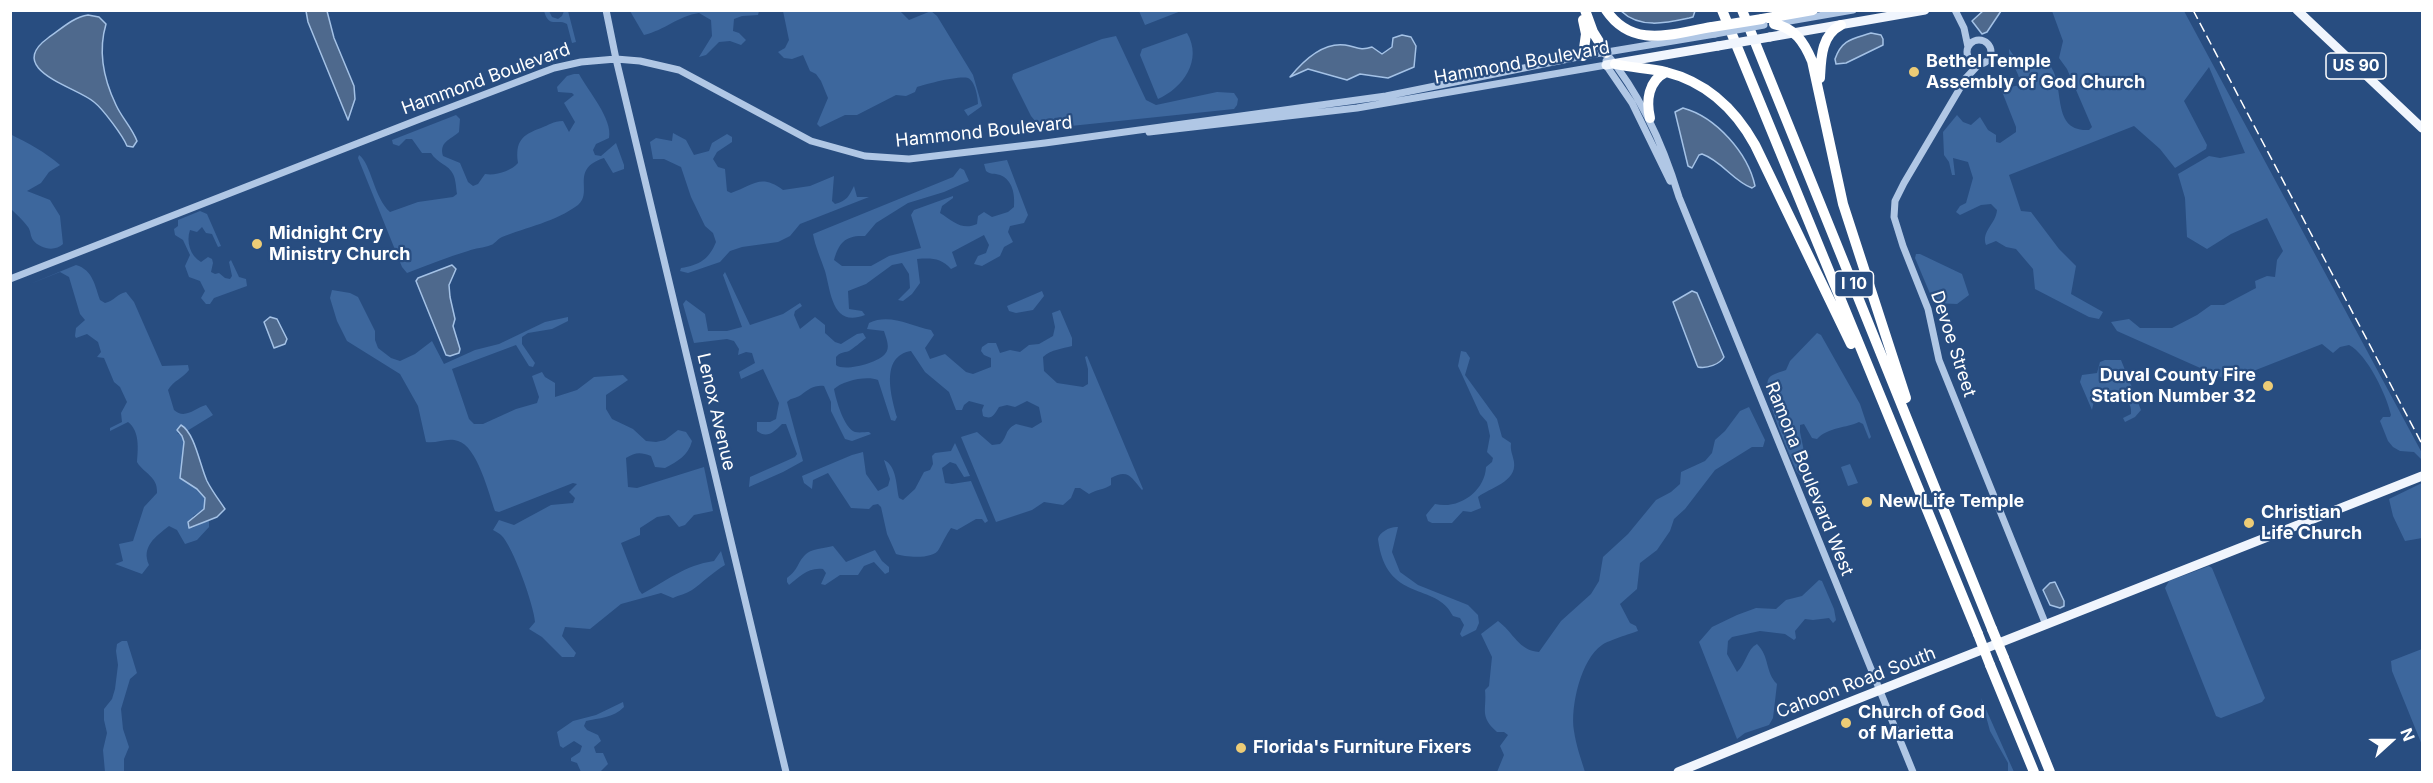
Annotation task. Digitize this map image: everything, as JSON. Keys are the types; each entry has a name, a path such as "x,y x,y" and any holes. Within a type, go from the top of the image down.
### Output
{"highway":[{"path":"1583,10 1606,53"},
{"path":"1583,10 1586,34 1583,56"},
{"path":"1606,10 1618,24 1638,35 1655,36 1767,23 1789,24 1813,10"},
{"name":"I 10","path":"1722,10 2034,772"},
{"name":"I 10","path":"1742,10 2050,772"},
{"path":"1789,24 1808,51 1820,90 1844,204 1907,400 1913,431"},
{"path":"1820,90 1825,42 1830,33 1840,25"},
{"path":"1611,64 1666,72 1693,82 1713,94 1731,110 1748,133 1893,431"},
{"path":"1650,118 1647,104 1649,92 1657,78 1666,72"}],"main road":[{"name":"Hammond Boulevard","path":"1611,64 1770,37 1789,24 1840,25 1925,10"},
{"name":"US 90","path":"2297,10 2422,128"},
{"name":"Cahoon Road South","path":"1678,772 2422,476"}],"street":[{"name":"Lenox Avenue","path":"606,10 786,772"},
{"name":"Hammond Boulevard","path":"1789,24 1853,10"},
{"path":"1954,10 1964,28 1969,58 1973,62 1980,63 1988,59 1990,50 1986,42 1977,40 1964,28"},
{"name":"Hammond Boulevard","path":"10,279 554,68 581,62 616,59 651,62 679,70 811,141 865,156 894,159 933,157 1386,96 1713,30"},
{"path":"1968,46 1977,40"},
{"path":"1606,53 1611,64"},
{"name":"Devoe Street","path":"1966,78 1969,58"},
{"name":"Devoe Street","path":"1980,63 1966,78 1904,183 1895,201 1894,217 1928,309 1939,360 2046,625"},
{"name":"Hammond Boulevard","path":"1122,132 1188,129 1357,108 1611,64"},
{"name":"Ramona Boulevard West","path":"1611,64 1650,118 1679,197"},
{"name":"Ramona Boulevard West","path":"1611,64 1679,197 1913,772"}],"shaded area":[{"path":"1695,10 1693,17 1654,23 1636,20 1621,11"},
{"path":"1984,10 2001,11 1987,32 1982,34 1972,21"},
{"path":"306,11 327,11 334,38 354,86 355,99 348,120 308,22"},
{"path":"544,11 549,11 552,17 558,19 564,11 568,11 576,42 572,43 567,24 548,20"},
{"path":"630,11 759,11 758,15 734,19 733,31 746,40 741,45 730,41 719,42 706,55 699,57 712,36 711,20 699,13 644,35"},
{"path":"783,11 900,11 909,20 931,11 937,16 973,75 982,106 968,116 964,110 978,104 973,82 964,77 917,87 915,92 906,96 896,95 857,115 845,115 820,127 817,124 828,98 821,81 816,74 810,71 803,55 792,59 784,58 778,52 785,48 789,40"},
{"path":"1139,11 1181,11 1145,25"},
{"path":"2052,11 2184,11 2422,453 2422,460 2414,452 2400,451 2388,441 2380,421 2383,417 2391,415 2385,397 2363,357 2349,345 2340,347 2333,353 2322,344 2233,379 2225,379 2117,331 2111,322 2129,319 2140,328 2172,328 2211,305 2224,305 2256,288 2255,281 2267,276 2275,277 2277,260 2283,251 2267,218 2231,234 2207,249 2187,237 2185,198 2178,174 2209,156 2220,158 2245,153 2209,67 2184,101 2207,145 2206,149 2175,168 2160,149 2134,126 2009,175 2021,211 2031,212 2059,249 2076,266 2071,294 2103,312 2099,319 2089,317 2035,289 2033,269 2016,249 2006,247 1996,241 1986,245 1985,236 1997,210 1991,204 1981,205 1960,215 1956,212 1966,203 1973,178 1968,162 1953,158 1955,175 1952,175 1949,162 1944,155 1943,132 1957,115 1963,122 1971,125 1980,117 1988,130 1996,135 1996,142 2000,143 2016,132 2001,89 2020,85 2009,49 2019,63 2036,65 2047,62 2057,81 2060,104 2068,123 2076,128 2089,130 2092,127 2067,69 2059,58 2063,41"},
{"path":"88,15 99,17 106,24 102,45 105,76 116,105 137,141 133,147 127,146 112,123 94,102 48,76 39,68 34,59 37,49 48,38 72,21"},
{"path":"1187,33 1193,53 1188,72 1175,88 1158,99 1140,55 1142,49"},
{"path":"1871,33 1881,35 1883,45 1846,63 1836,64 1835,59 1841,47"},
{"path":"1402,35 1411,37 1416,46 1414,67 1388,78 1360,74 1347,80 1308,69 1290,77 1307,59 1329,46 1345,45 1361,49 1372,47 1382,54 1392,47 1393,38"},
{"path":"1116,36 1146,100 1156,105 1217,92 1234,93 1238,99 1237,105 1234,109 1061,127 1040,127 1031,116 1012,78 1013,74 1102,39"},
{"path":"579,74 607,122 609,138 596,144 593,150 595,155 601,156 616,143 624,169 613,173 604,158 593,163 587,168 585,174 582,200 569,211 502,237 494,244 407,273 402,267 358,158 359,155 367,165 380,198 390,212 418,202 453,197 457,194 456,184 449,168 431,153 422,153 412,139 406,139 399,146 393,144 392,140 456,115 460,119 459,132 444,144 443,156 460,163 468,182 473,186 478,184 485,174 498,174 515,166 518,163 519,144 529,133 554,122 563,121 569,132 575,122 564,103 574,95 558,92 557,87 567,76"},
{"path":"1683,108 1707,119 1729,138 1745,161 1755,186 1752,188 1745,185 1716,161 1702,154 1699,155 1692,168 1688,166 1675,112"},
{"path":"673,133 686,140 694,155 709,151 712,143 727,134 732,137 732,142 717,152 713,159 718,167 725,169 727,191 731,193 757,182 768,182 783,190 810,186 834,176 832,201 835,204 847,198 854,186 857,197 869,197 800,224 790,236 778,242 742,247 730,251 720,262 688,273 680,271 681,268 703,260 716,242 713,233 705,226 691,197 681,167 664,159 653,159 650,142 656,138 672,141"},
{"path":"10,134 36,148 60,165 49,172 41,183 27,191 50,200 60,216 63,244 56,248 40,246 36,243 28,227 11,209"},
{"path":"1007,160 1028,215 1024,223 1010,226 1008,232 1013,242 1004,247 1000,256 982,266 974,264 978,256 986,253 989,245 984,235 952,252 957,266 951,269 936,260 917,259 920,283 903,301 898,300 910,288 909,274 902,263 892,265 866,284 848,291 849,309 862,311 865,315 854,318 846,317 839,312 832,298 813,234 953,177 960,168 964,170 969,181 944,192 908,203 876,223 865,236 848,238 841,244 834,260 842,266 871,266 889,256 921,248 911,215 914,210 953,196 942,206 940,213 962,226 972,226 977,224 978,216 984,212 992,217 1008,212 1014,207 1013,193 1008,180 986,171 984,164"},
{"path":"200,211 207,214 221,246 218,247 212,234 206,233 202,227 197,232 190,230 188,239 192,252 201,262 208,257 212,259 211,272 219,273 230,279 232,276 229,262 231,260 239,277 246,279 247,286 214,298 210,304 206,304 201,298 205,291 200,281 189,277 185,266 190,255 183,240 175,235 174,229 178,226 178,220"},
{"path":"1916,254 1962,274 1969,295 1957,304 1934,303 1915,258"},
{"path":"76,265 82,267 90,275 100,300 105,303 126,292 134,302 162,366 188,365 189,370 168,390 174,410 186,414 206,405 213,415 187,431 185,428 177,433 182,436 184,442 182,480 197,489 205,498 204,509 193,516 192,528 209,520 209,527 197,540 185,544 177,530 169,526 148,548 149,565 142,574 115,564 123,561 119,544 133,541 144,507 157,493 153,479 137,462 137,440 132,426 128,422 110,431 110,428 122,422 121,413 127,402 120,387 114,382 104,358 97,357 101,352 98,342 87,334 76,338 75,336 76,328 85,320 80,314 69,277 60,272 30,284"},
{"path":"452,265 456,269 449,285 450,297 455,319 453,326 460,349 459,353 450,356 446,355 416,281 418,278"},
{"path":"725,272 750,325 783,314 800,303 802,306 795,311 794,315 800,329 815,317 825,325 825,333 841,344 863,333 866,338 849,351 840,353 836,357 836,365 846,368 861,366 876,360 887,352 888,346 884,331 867,329 869,323 885,319 931,330 934,335 925,348 930,359 945,354 966,372 973,374 991,367 991,358 981,351 982,347 988,343 996,343 1000,353 1010,350 1020,352 1029,345 1039,344 1053,336 1055,327 1052,313 1060,310 1072,338 1072,346 1046,354 1043,357 1044,371 1057,383 1083,387 1088,384 1085,357 1087,356 1143,489 1130,476 1117,475 1111,478 1111,485 1089,494 1080,488 1075,488 1071,498 1063,505 1044,502 1032,510 996,522 961,437 977,432 992,445 1000,444 1016,424 1032,428 1042,422 1039,407 1027,401 1015,407 1007,405 999,407 989,417 983,416 984,405 969,401 962,410 956,410 949,392 925,372 911,351 901,354 891,369 892,399 897,417 895,421 891,420 878,380 868,378 849,381 834,389 841,413 847,425 855,432 871,434 852,441 845,439 831,411 831,402 824,386 812,388 787,402 803,461 749,487 750,477 795,457 797,454 786,424 782,424 767,434 757,431 757,422 770,422 776,419 779,403 763,369 741,379 739,372 755,363 752,353 746,352 738,355 739,349 734,341 727,339 694,343 683,304 686,300 705,314 708,331 727,331 742,327 723,275"},
{"path":"332,290 358,297 375,331 378,348 391,358 400,361 415,354 432,341 444,364 475,350 499,344 545,322 568,317 568,321 552,329 528,333 522,337 522,344 535,363 533,367 529,366 516,345 452,369 469,419 474,424 483,424 516,409 537,403 539,397 532,376 542,372 545,377 555,383 555,397 577,390 594,377 623,375 628,380 606,395 606,409 612,419 633,429 646,441 665,440 678,430 686,432 692,441 685,454 665,468 655,467 651,456 644,454 638,453 626,458 628,487 637,488 704,467 713,511 694,515 685,525 679,527 669,515 657,517 640,528 640,535 621,543 639,590 642,594 685,570 714,561 721,551 725,565 692,590 673,598 661,593 621,604 590,629 565,627 562,636 576,653 574,657 562,657 542,637 529,629 535,622 522,577 506,541 493,530 499,520 514,525 551,505 573,503 575,498 569,492 577,484 573,483 499,512 495,511 476,461 465,445 454,440 426,442 418,406 400,374 347,341 337,321 330,298"},
{"path":"1042,291 1044,296 1033,310 1016,313 1009,311 1007,306"},
{"path":"1692,291 1697,293 1724,357 1720,362 1709,367 1698,367 1673,302"},
{"path":"270,317 277,319 287,339 285,344 274,348 264,322"},
{"path":"1817,333 1821,335 1860,404 1871,437 1869,439 1863,424 1859,422 1827,432 1817,439 1812,438 1804,424 1800,425 1808,471 1807,474 1801,476 1797,472 1777,424 1767,385 1769,378 1786,370 1790,361"},
{"path":"1461,351 1466,352 1470,358 1465,375 1497,419 1502,437 1511,443 1514,469 1501,484 1478,497 1481,508 1471,512 1463,511 1452,523 1432,523 1428,521 1426,515 1435,504 1453,504 1469,497 1481,484 1486,467 1493,458 1487,452 1490,436 1487,422 1480,414 1458,366"},
{"path":"2121,360 2141,410 2135,417 2125,422 2123,418 2131,414 2128,401 2108,390 2095,396 2092,410 2080,382 2082,375 2097,373 2100,362"},
{"path":"1749,407 1765,440 1763,447 1752,447 1715,470 1685,509 1674,519 1670,531 1657,550 1640,563 1637,589 1620,604 1630,623 1636,626 1638,631 1602,645 1588,661 1583,672 1576,697 1573,721 1585,772 1497,772 1504,755 1500,746 1508,735 1504,732 1497,732 1486,717 1485,690 1489,686 1492,657 1481,634 1498,621 1521,645 1539,652 1561,621 1591,594 1599,581 1603,557 1628,534 1656,500 1680,484 1681,472 1705,461 1712,453 1715,440 1740,411"},
{"path":"181,425 190,435 207,481 225,509 217,517 189,528 188,522 204,509 205,498 197,489 180,478 184,442 177,430"},
{"path":"955,443 970,476 964,477 956,464 950,462 942,468 945,483 971,481 988,521 985,523 982,519 976,519 957,530 951,528 939,549 931,555 912,557 896,554 887,534 881,507 878,504 869,509 851,508 828,473 813,480 812,489 804,483 802,476 863,452 866,474 878,491 888,486 890,479 884,460 894,471 899,498 903,500 915,489 924,472 930,470 933,464 932,456 935,453 951,451"},
{"path":"1850,464 1858,483 1848,486 1841,467"},
{"path":"2422,483 2422,538 2405,541 2393,516 2389,499"},
{"path":"1398,527 1392,552 1400,572 1418,585 1468,605 1478,615 1479,623 1476,630 1462,637 1460,634 1464,625 1460,618 1453,616 1445,605 1435,598 1401,583 1391,574 1383,560 1378,539 1386,530"},
{"path":"833,546 846,562 875,550 889,567 889,572 885,574 874,562 864,566 858,575 840,575 825,585 821,584 826,573 823,569 818,569 804,573 789,585 787,578 807,553"},
{"path":"2209,566 2212,568 2265,698 2262,702 2221,718 2216,716 2165,588 2169,581"},
{"path":"1819,580 1822,581 1834,609 1836,620 1833,623 1829,618 1805,619 1795,631 1794,640 1785,634 1760,631 1732,637 1728,641 1727,654 1737,672 1751,649 1757,644 1777,684 1773,718 1769,725 1745,733 1737,739 1699,642 1712,627 1756,608 1776,609 1786,600 1802,596"},
{"path":"2055,582 2064,601 2064,606 2060,608 2050,605 2043,590 2050,583"},
{"path":"127,641 137,673 130,679 121,709 123,729 129,747 124,759 124,772 105,772 103,750 107,733 104,709 112,699 115,689 118,665 117,644"},
{"path":"2422,649 2422,745 2392,671 2391,661"},
{"path":"1981,698 2014,772 2008,772 2008,763 1990,731"},
{"path":"623,702 624,707 615,713 586,721 584,726 587,730 598,735 601,741 594,747 596,753 603,753 608,764 600,772 581,772 577,763 571,761 571,758 580,752 582,746 574,741 563,748 560,746 557,732 573,721 596,715"}],"railway":[{"path":"2193,10 2422,444"}],"place":[{"name":"Bethel Temple Assembly of God Church","path":"1914,72"},
{"name":"Midnight Cry Ministry Church","path":"257,244"},
{"name":"Duval County Fire Station Number 32","path":"2268,386"},
{"name":"New Life Temple","path":"1867,502"},
{"name":"Christian Life Church","path":"2249,523"},
{"name":"Church of God of Marietta","path":"1846,723"},
{"name":"Florida's Furniture Fixers","path":"1241,748"}]}
